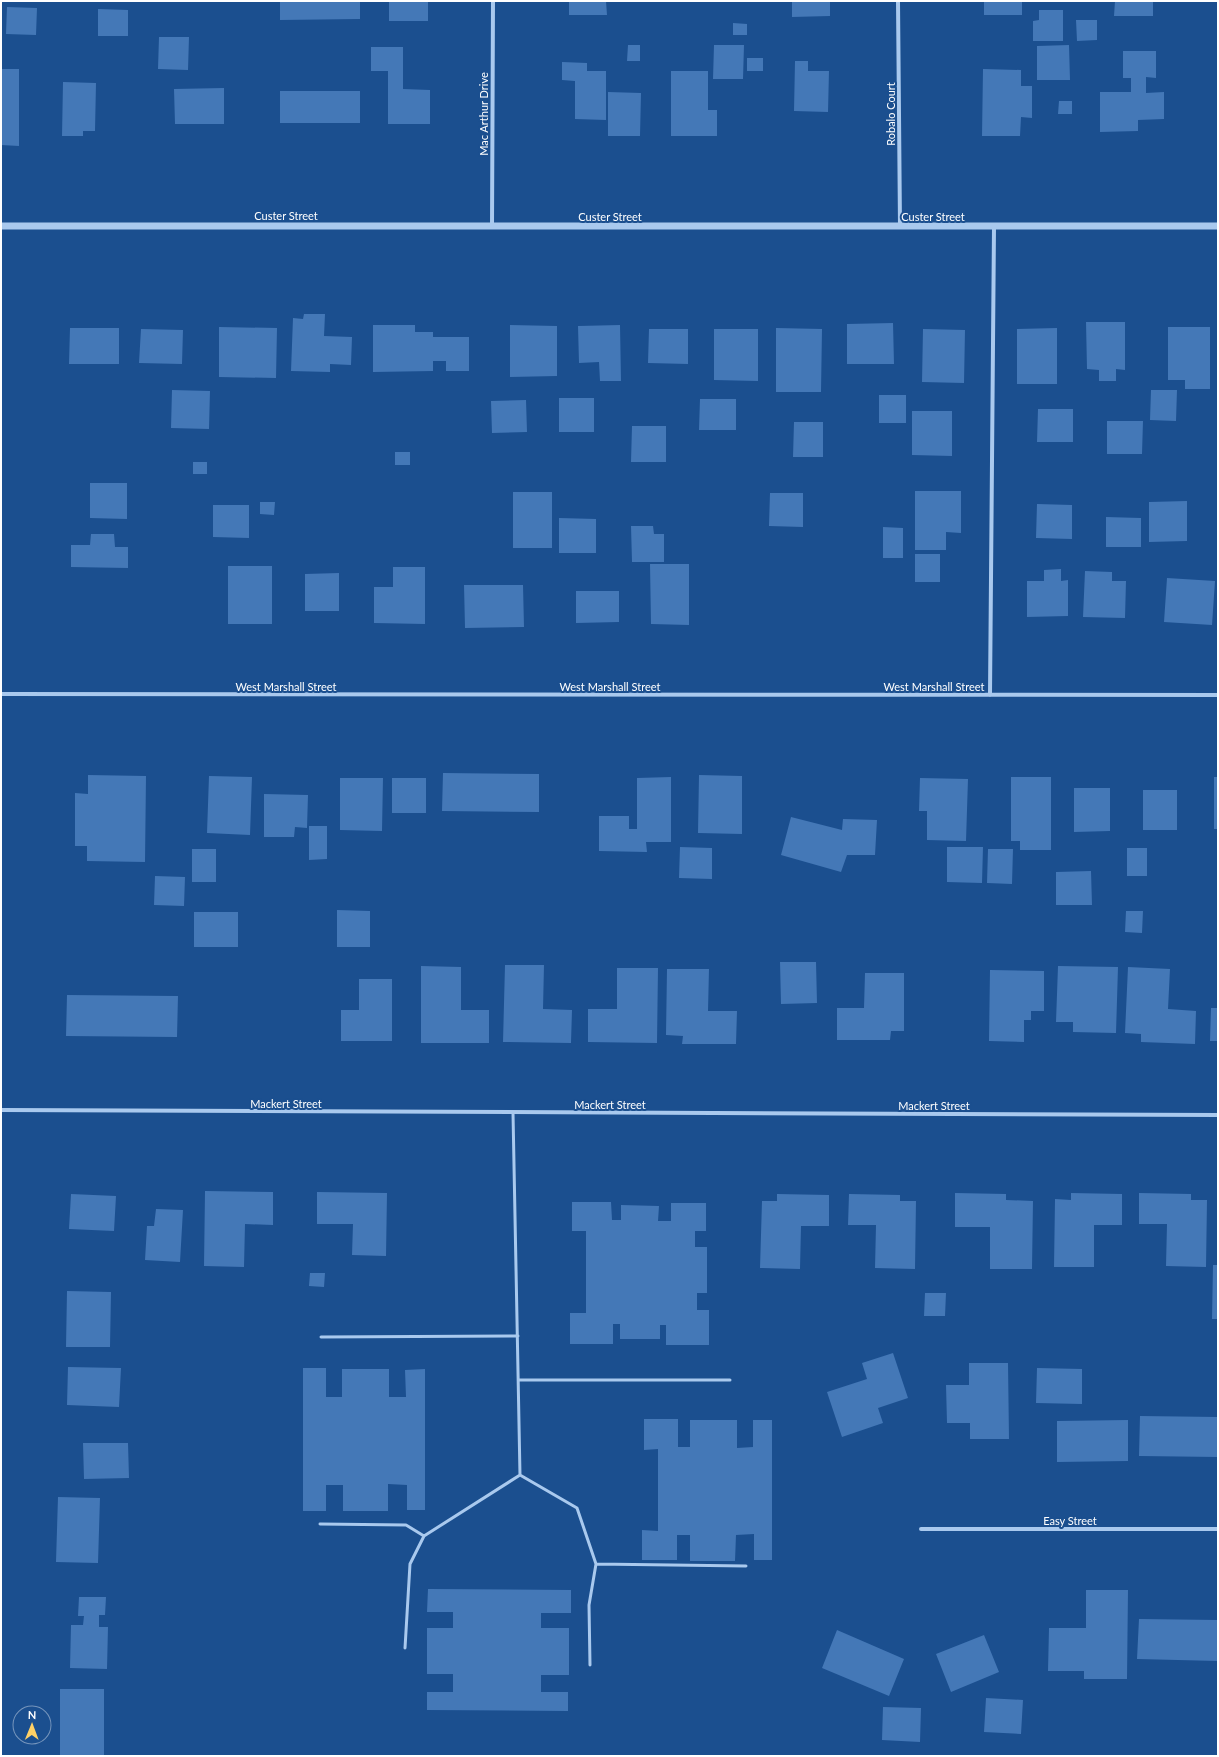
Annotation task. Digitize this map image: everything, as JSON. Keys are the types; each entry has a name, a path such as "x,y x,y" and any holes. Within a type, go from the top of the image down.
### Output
{"street":[{"name":"Mac Arthur Drive","path":"492,226 493,1"},
{"name":"Robalo Court","path":"898,1 900,227"},
{"name":"Custer Street","path":"1,226 1218,226"},
{"path":"990,695 994,227"},
{"name":"West Marshall Street","path":"1,694 1218,695"},
{"name":"Mackert Street","path":"1,1110 1218,1115"},
{"name":"Easy Street","path":"921,1529 1218,1529"}],"lane":[{"path":"513,1113 520,1475"},
{"path":"321,1337 518,1336"},
{"path":"518,1380 730,1380"},
{"path":"405,1648 410,1564 424,1536 520,1475"},
{"path":"520,1475 577,1508 596,1564 589,1605 590,1665"},
{"path":"320,1524 406,1525 424,1536"},
{"path":"596,1564 746,1566"}],"building":[{"path":"280,1 360,1 360,19 280,20"},
{"path":"389,1 428,1 428,21 389,21"},
{"path":"569,1 606,1 607,15 569,15"},
{"path":"792,1 830,1 830,16 792,17"},
{"path":"984,1 1022,1 1022,15 984,15"},
{"path":"1115,1 1153,1 1153,16 1114,16"},
{"path":"7,7 37,8 36,35 6,34"},
{"path":"98,9 128,10 128,36 98,36"},
{"path":"1039,10 1063,10 1063,41 1033,41 1033,21 1039,20"},
{"path":"1076,20 1097,20 1097,40 1077,41"},
{"path":"733,23 747,24 747,35 733,35"},
{"path":"159,37 189,37 188,70 158,69"},
{"path":"628,45 640,45 640,61 627,61"},
{"path":"714,45 744,45 743,79 713,79"},
{"path":"1069,45 1070,80 1037,80 1037,46"},
{"path":"371,47 403,47 403,89 430,90 430,124 388,124 388,71 371,71"},
{"path":"1123,51 1156,51 1156,78 1146,77 1146,93 1164,92 1164,119 1138,120 1138,131 1100,132 1100,92 1131,92 1131,78 1123,78"},
{"path":"747,58 763,58 763,71 747,71"},
{"path":"795,61 808,61 808,71 829,71 828,112 794,111"},
{"path":"562,62 587,63 587,71 606,71 606,120 575,119 575,81 562,80"},
{"path":"1,69 19,69 19,146 1,145"},
{"path":"983,69 1021,70 1021,86 1032,86 1032,118 1021,117 1020,136 982,136"},
{"path":"671,71 708,71 708,110 717,110 717,136 671,136"},
{"path":"63,82 96,83 95,131 83,131 83,136 62,136"},
{"path":"224,88 224,124 175,124 174,89"},
{"path":"280,91 360,91 360,123 280,123"},
{"path":"608,92 641,93 640,136 608,136"},
{"path":"1059,101 1072,101 1072,114 1058,114"},
{"path":"304,314 325,314 324,336 352,337 351,365 330,364 330,372 291,371 293,318 303,319"},
{"path":"1086,322 1125,322 1125,370 1116,369 1116,381 1099,381 1099,370 1087,369"},
{"path":"893,323 894,364 847,364 847,324"},
{"path":"373,325 415,325 415,332 433,332 433,337 469,337 469,371 446,371 446,361 433,361 433,371 373,372"},
{"path":"510,325 557,326 557,376 510,377"},
{"path":"620,325 621,381 600,381 599,362 579,363 578,326"},
{"path":"219,327 277,328 276,378 219,377"},
{"path":"1168,327 1210,327 1210,389 1185,389 1185,380 1168,380"},
{"path":"70,328 119,328 119,364 69,364"},
{"path":"776,328 822,329 821,392 776,392"},
{"path":"1057,328 1057,384 1017,384 1017,329"},
{"path":"141,329 183,330 182,364 139,363"},
{"path":"649,329 688,329 688,364 648,363"},
{"path":"714,329 758,329 758,381 714,380"},
{"path":"923,329 965,330 964,383 922,382"},
{"path":"172,390 210,391 209,429 171,428"},
{"path":"1151,390 1177,390 1176,421 1150,420"},
{"path":"879,395 906,395 906,423 879,423"},
{"path":"559,398 594,398 594,432 559,432"},
{"path":"700,399 736,399 736,430 699,430"},
{"path":"526,400 527,432 492,433 491,401"},
{"path":"1038,409 1073,409 1073,442 1037,442"},
{"path":"912,411 952,411 952,456 912,455"},
{"path":"1107,421 1143,421 1142,454 1107,454"},
{"path":"794,422 823,422 823,457 793,457"},
{"path":"632,426 666,426 666,462 631,462"},
{"path":"395,452 410,452 410,465 395,465"},
{"path":"193,462 207,462 207,474 193,474"},
{"path":"90,483 127,483 127,519 90,518"},
{"path":"915,491 961,491 961,533 946,532 946,550 915,550"},
{"path":"513,492 552,492 552,548 513,548"},
{"path":"770,493 803,493 803,527 769,526"},
{"path":"1187,501 1187,541 1149,542 1149,502"},
{"path":"260,502 275,502 274,515 260,514"},
{"path":"1037,504 1072,505 1072,539 1036,538"},
{"path":"213,505 249,505 249,538 213,537"},
{"path":"1106,517 1141,518 1141,547 1106,547"},
{"path":"559,518 596,519 596,553 559,553"},
{"path":"631,526 653,526 654,534 664,534 664,562 632,562"},
{"path":"883,527 903,528 903,558 883,558"},
{"path":"91,534 114,534 115,547 128,547 128,568 71,567 71,545 90,545"},
{"path":"915,554 940,554 940,582 915,582"},
{"path":"650,564 689,564 689,625 651,624"},
{"path":"228,566 272,566 272,624 228,624"},
{"path":"393,567 425,567 425,624 374,623 374,587 393,587"},
{"path":"1061,569 1061,581 1068,580 1068,616 1027,617 1027,581 1044,581 1044,570"},
{"path":"1085,571 1112,572 1112,581 1126,581 1125,618 1083,617"},
{"path":"339,573 339,611 305,611 305,574"},
{"path":"1167,578 1215,581 1212,625 1164,622"},
{"path":"464,585 523,585 524,627 465,628"},
{"path":"576,591 619,591 619,622 576,623"},
{"path":"443,773 539,774 539,812 442,811"},
{"path":"88,775 146,776 145,862 87,861 87,846 75,846 75,793 88,794"},
{"path":"699,775 742,776 742,834 698,833"},
{"path":"209,776 252,777 250,835 207,833"},
{"path":"671,777 671,842 646,842 647,852 599,851 599,816 629,816 629,829 637,829 637,778"},
{"path":"1011,777 1051,777 1051,850 1020,850 1020,841 1011,841"},
{"path":"1214,777 1218,777 1218,829 1214,829"},
{"path":"340,778 383,778 382,831 340,830"},
{"path":"392,778 426,778 426,813 392,813"},
{"path":"920,778 968,779 966,841 927,840 927,811 919,811"},
{"path":"1074,788 1110,788 1110,831 1074,832"},
{"path":"1143,790 1177,790 1177,830 1143,830"},
{"path":"264,794 308,795 307,828 295,827 294,837 264,837"},
{"path":"791,817 842,830 843,819 877,820 875,855 847,855 841,872 781,855"},
{"path":"309,826 327,826 327,859 309,860"},
{"path":"680,847 712,848 712,879 679,878"},
{"path":"947,847 983,847 982,883 947,882"},
{"path":"1127,848 1147,848 1147,876 1127,876"},
{"path":"192,849 216,849 216,882 192,882"},
{"path":"988,849 1013,849 1012,884 987,883"},
{"path":"1091,871 1092,905 1056,905 1056,872"},
{"path":"155,876 185,877 184,906 154,905"},
{"path":"337,910 370,911 370,947 337,947"},
{"path":"1126,911 1143,911 1142,933 1125,932"},
{"path":"194,912 238,912 238,947 194,947"},
{"path":"780,962 816,962 817,1003 781,1004"},
{"path":"505,965 544,965 543,1009 572,1010 571,1043 503,1042"},
{"path":"421,966 461,967 461,1010 489,1010 489,1043 421,1043"},
{"path":"1058,966 1118,967 1116,1033 1073,1032 1073,1022 1056,1022"},
{"path":"1128,967 1170,969 1168,1009 1196,1011 1195,1044 1141,1042 1141,1034 1125,1033"},
{"path":"617,968 658,968 657,1043 588,1042 588,1009 617,1009"},
{"path":"667,969 709,969 708,1011 737,1011 736,1044 682,1044 683,1036 666,1035"},
{"path":"990,970 1044,971 1044,1011 1031,1011 1031,1020 1024,1020 1024,1042 989,1041"},
{"path":"865,973 904,973 904,1031 891,1031 890,1040 837,1040 837,1008 864,1008"},
{"path":"359,979 392,979 392,1041 341,1041 341,1010 359,1010"},
{"path":"67,995 178,996 177,1037 66,1036"},
{"path":"1211,1008 1218,1008 1218,1041 1210,1041"},
{"path":"205,1191 273,1192 273,1225 245,1224 244,1267 204,1266"},
{"path":"317,1192 387,1193 386,1256 352,1255 353,1224 317,1224"},
{"path":"955,1193 1006,1194 1006,1200 1033,1201 1032,1269 990,1269 990,1227 955,1227"},
{"path":"1071,1193 1122,1194 1122,1225 1094,1225 1094,1267 1054,1267 1055,1199 1071,1200"},
{"path":"1139,1193 1191,1194 1191,1200 1207,1200 1206,1267 1166,1266 1167,1224 1139,1224"},
{"path":"71,1194 116,1196 114,1231 69,1229"},
{"path":"777,1194 829,1195 829,1226 801,1226 800,1269 760,1268 762,1201 777,1201"},
{"path":"849,1194 900,1195 900,1201 916,1201 915,1269 875,1268 876,1225 848,1225"},
{"path":"572,1202 611,1202 612,1220 621,1220 621,1205 659,1206 658,1221 671,1221 671,1203 706,1203 706,1231 695,1231 695,1247 707,1247 707,1293 697,1293 697,1310 709,1310 709,1345 666,1345 666,1325 660,1325 660,1339 620,1339 620,1324 613,1324 613,1344 570,1344 570,1313 586,1313 586,1231 572,1231"},
{"path":"156,1209 183,1210 180,1262 145,1260 147,1226 154,1226"},
{"path":"1213,1265 1218,1265 1218,1319 1212,1319"},
{"path":"310,1273 325,1273 324,1287 309,1286"},
{"path":"67,1291 111,1292 110,1347 66,1347"},
{"path":"925,1293 946,1293 945,1316 924,1316"},
{"path":"893,1353 908,1398 878,1408 883,1423 842,1437 827,1392 867,1379 862,1363"},
{"path":"969,1363 1008,1363 1009,1439 970,1439 970,1423 947,1423 946,1385 969,1385"},
{"path":"68,1367 121,1368 119,1407 67,1405"},
{"path":"303,1368 326,1368 326,1397 342,1397 342,1369 389,1369 389,1397 406,1397 405,1370 425,1369 425,1510 407,1510 407,1485 388,1484 388,1511 343,1511 343,1485 326,1485 326,1511 303,1511"},
{"path":"1037,1368 1082,1369 1082,1404 1036,1403"},
{"path":"1140,1416 1218,1417 1218,1457 1139,1456"},
{"path":"644,1419 678,1419 678,1447 690,1447 690,1420 737,1420 737,1448 753,1447 753,1420 772,1420 772,1560 754,1560 754,1534 736,1535 735,1561 690,1561 690,1535 677,1535 677,1560 642,1560 642,1530 658,1531 658,1449 644,1450"},
{"path":"1128,1420 1128,1461 1057,1462 1057,1421"},
{"path":"83,1443 128,1443 129,1478 84,1479"},
{"path":"58,1497 100,1498 98,1563 56,1562"},
{"path":"428,1589 571,1590 571,1613 541,1613 541,1628 569,1628 569,1675 541,1675 541,1692 568,1692 568,1711 427,1710 427,1692 453,1692 453,1674 427,1674 427,1628 453,1628 453,1612 427,1612"},
{"path":"1086,1590 1128,1590 1127,1679 1084,1679 1084,1671 1048,1671 1049,1628 1086,1628"},
{"path":"79,1597 106,1597 105,1615 99,1615 99,1627 108,1627 107,1669 70,1668 71,1625 83,1625 84,1616 78,1616"},
{"path":"1139,1619 1218,1620 1218,1661 1137,1659"},
{"path":"837,1630 904,1659 889,1696 822,1668"},
{"path":"984,1635 999,1672 951,1692 936,1654"},
{"path":"60,1689 104,1689 104,1756 60,1756"},
{"path":"986,1698 1023,1700 1021,1734 984,1732"},
{"path":"883,1707 921,1708 920,1742 882,1740"}]}
